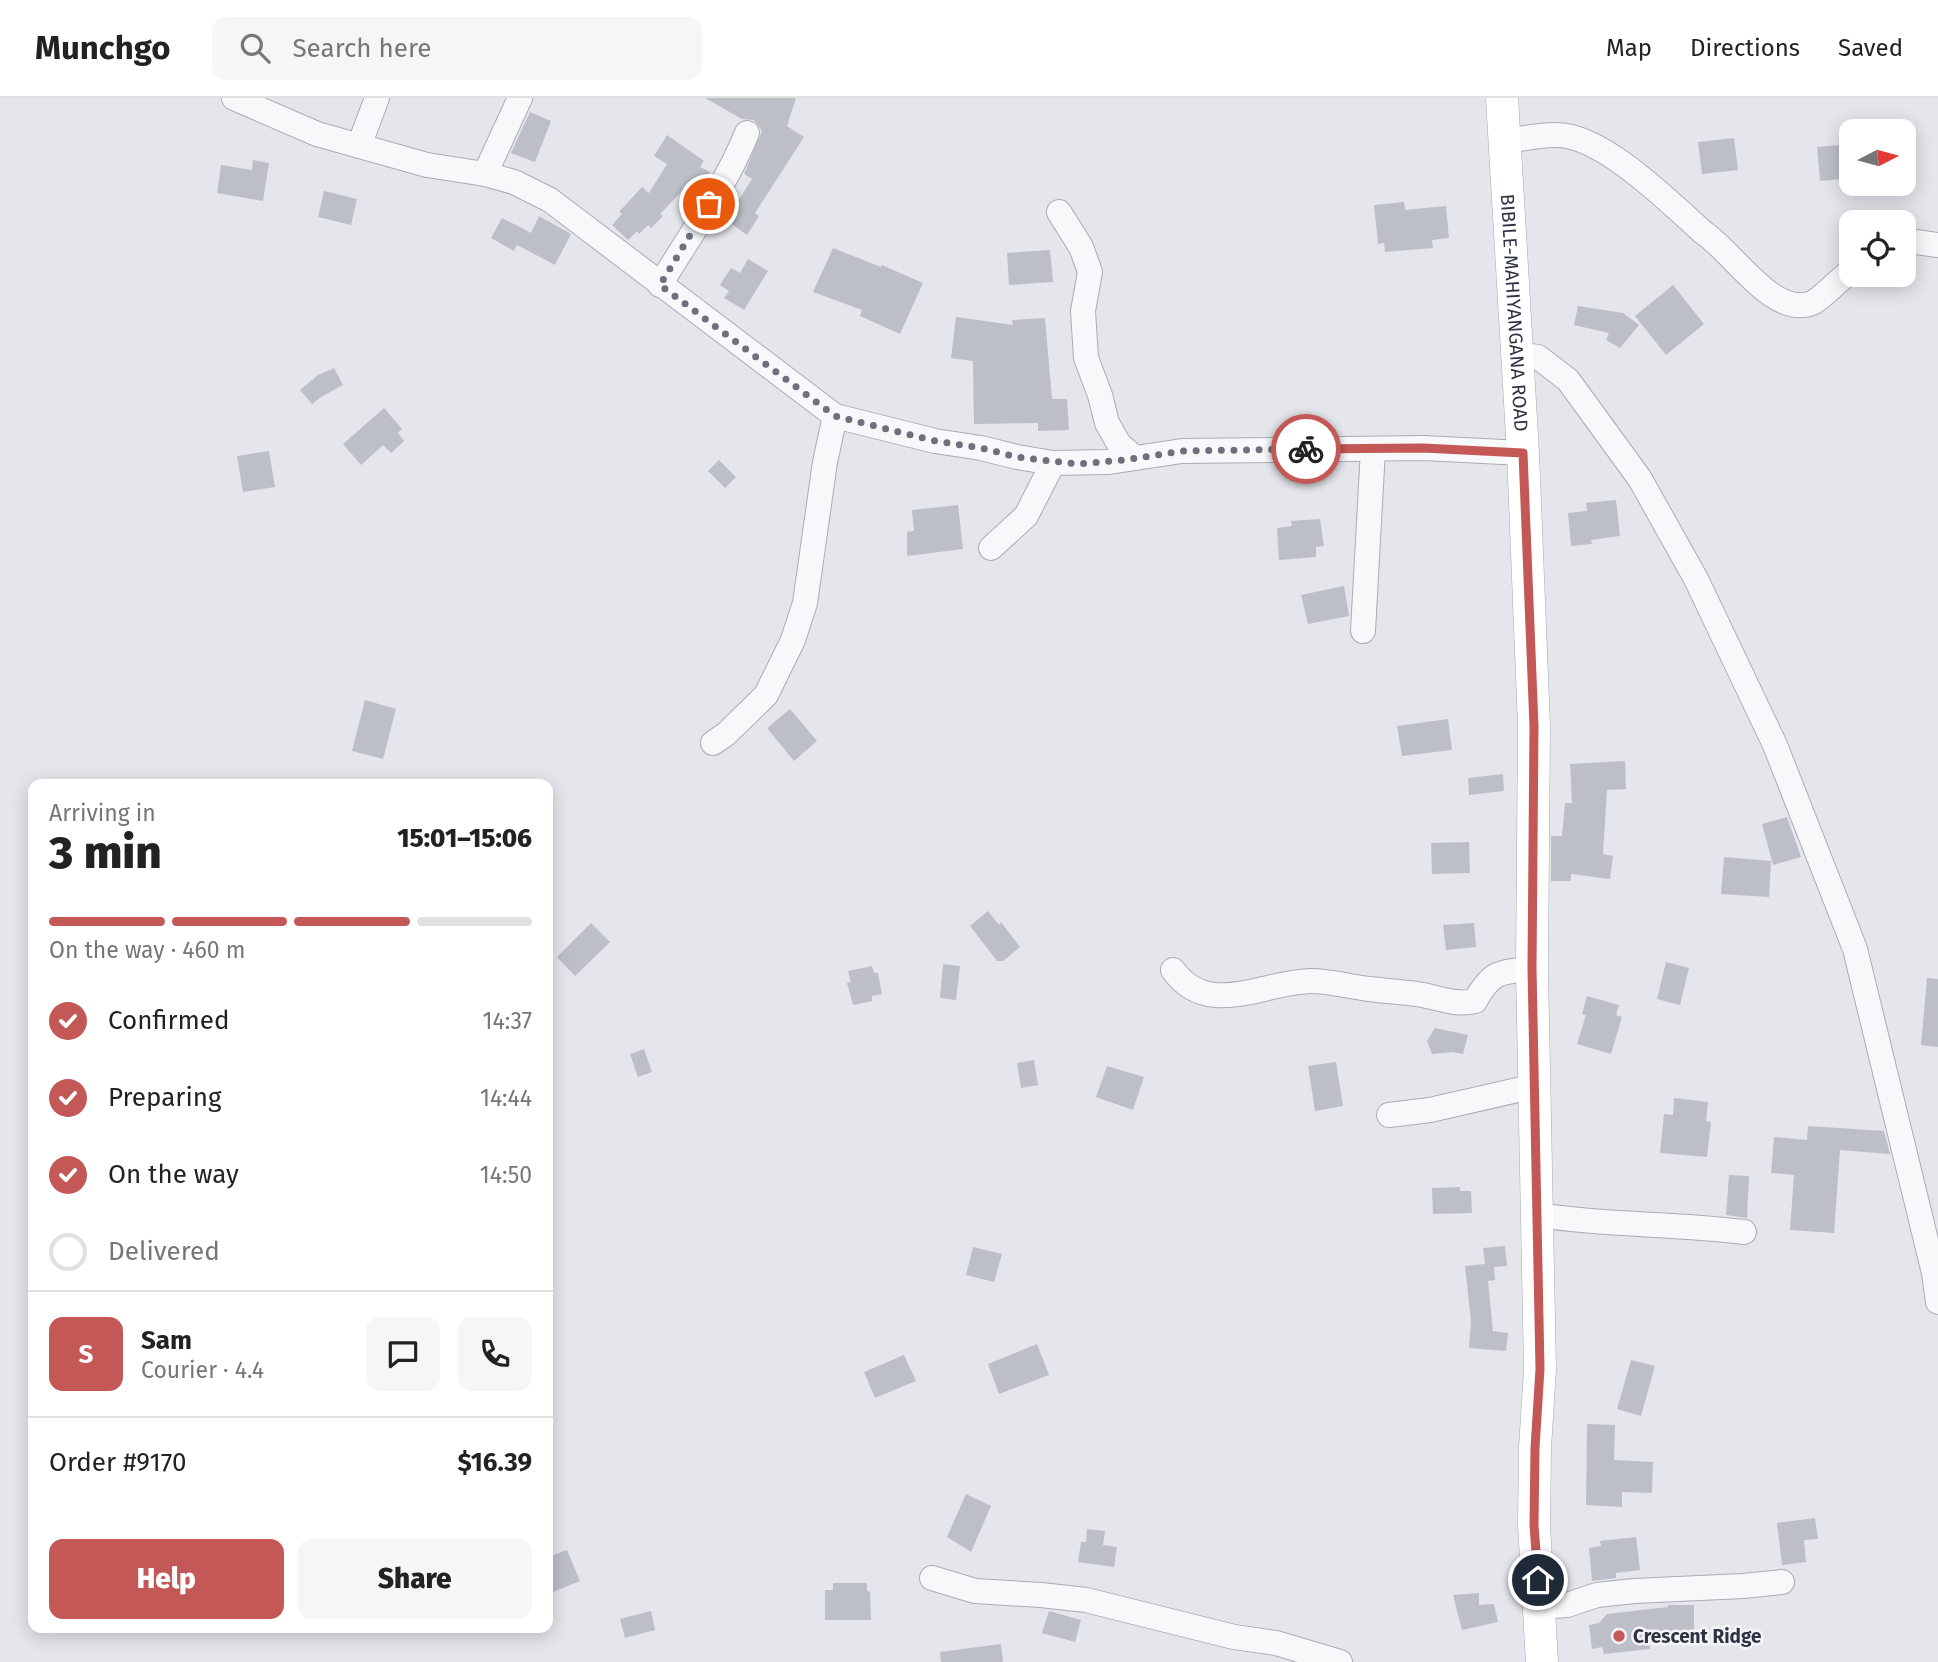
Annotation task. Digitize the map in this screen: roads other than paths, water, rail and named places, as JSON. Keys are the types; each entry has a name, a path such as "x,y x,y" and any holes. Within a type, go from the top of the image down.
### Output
{"main road":[{"name":"BIBILE-MAHIYANGANA ROAD","path":"1502,98 1523,453 1534,726 1532,968 1540,1369 1534,1525 1542,1662"}],"street":[{"path":"234,98 317,134 427,165 485,174 514,183 550,201 835,416 935,441 1053,463 1098,463 1182,451 1460,449 1523,453"},
{"path":"359,146 377,98"},
{"path":"485,174 520,98"},
{"path":"660,285 721,186 747,133"},
{"path":"1504,142 1559,135 1585,142 1605,152 1626,166 1717,242 1758,285 1790,305 1815,302 1839,281"},
{"path":"1059,212 1081,247 1090,272 1083,311 1086,358 1101,395 1107,423 1119,444 1135,458"},
{"path":"1916,242 1938,245"},
{"path":"1517,354 1538,357 1568,380 1640,479 1696,579 1775,745 1855,949 1934,1273 1938,1302"},
{"path":"713,743 766,695 793,640 810,579 825,462 835,416"},
{"path":"1363,631 1373,449"},
{"path":"991,548 1026,516 1053,463"},
{"path":"1172,970 1193,990 1233,996 1283,984 1312,981 1419,994 1463,1004 1475,1002 1483,988 1498,972 1532,968"},
{"path":"1389,1115 1444,1107 1535,1086"},
{"path":"1539,1215 1607,1223 1706,1227 1744,1232"},
{"path":"932,1578 975,1591 1086,1600 1234,1637 1276,1643 1340,1662"},
{"path":"1539,1607 1567,1605 1597,1595 1634,1591 1782,1582"}],"place":[{"name":"Crescent Ridge","path":"1619,1636"}]}
